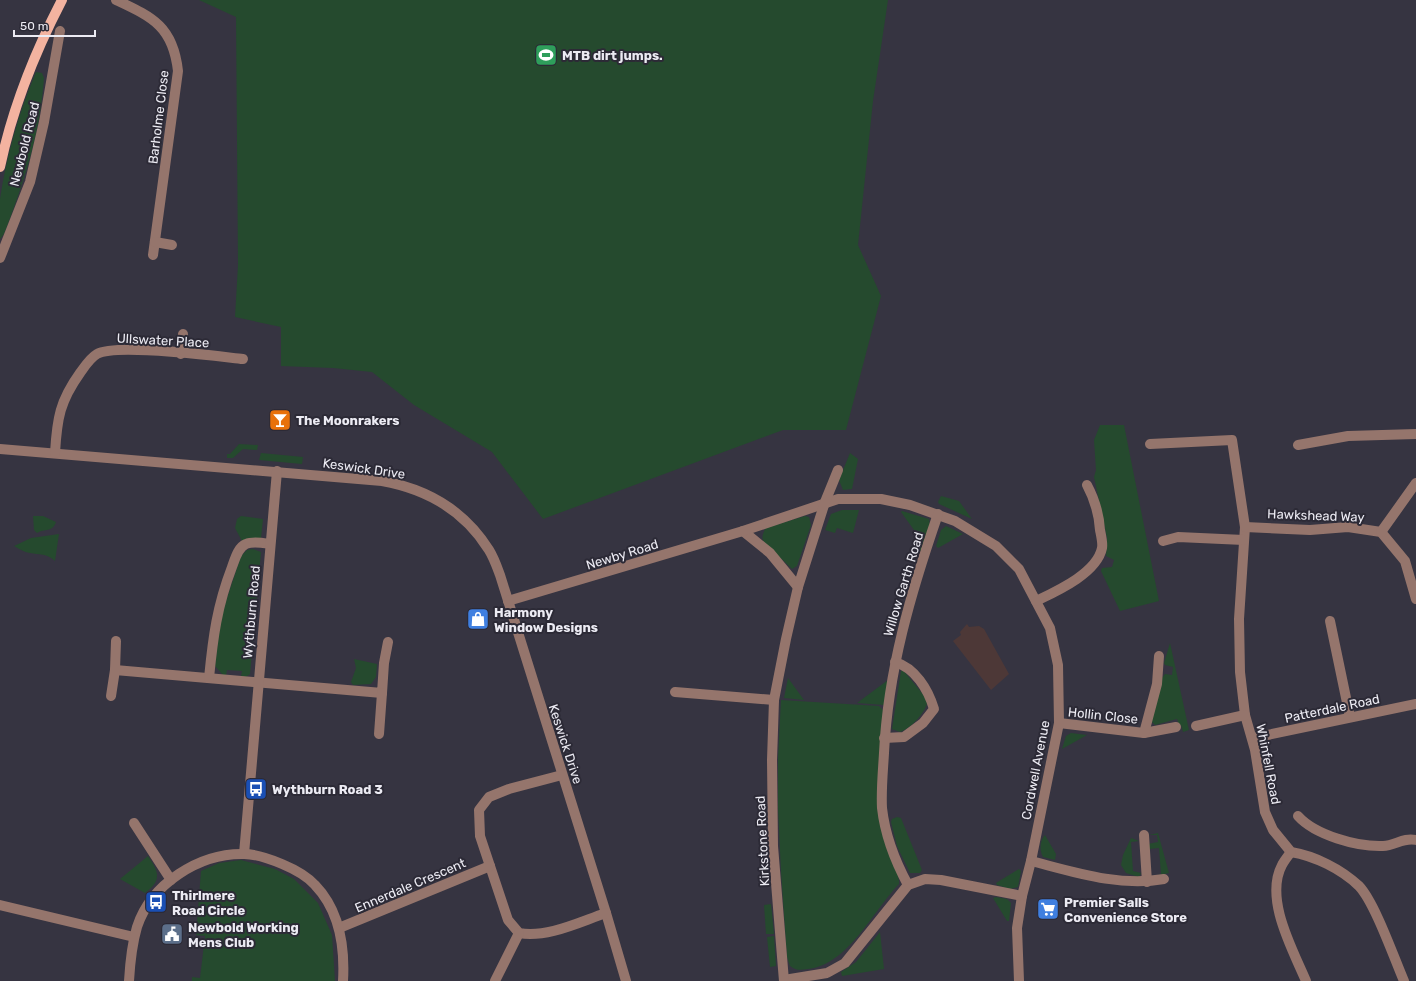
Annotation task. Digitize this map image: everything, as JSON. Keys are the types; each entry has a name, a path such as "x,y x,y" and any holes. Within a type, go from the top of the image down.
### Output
{"main road":[{"name":"Newbold Road","path":"0,167 15,112 40,48 62,0"}],"street":[{"name":"Barholme Close","path":"116,0 146,14 161,26 170,41 178,71 153,255"},
{"name":"Newbold Road","path":"0,258 30,182 44,122 60,32"},
{"path":"155,242 172,245"},
{"path":"181,354 183,334"},
{"name":"Ullswater Place","path":"55,453 57,424 61,406 70,387 86,365 96,355 109,350 128,349 243,359"},
{"path":"1298,446 1348,436 1416,434"},
{"name":"Whinfell Road","path":"1150,444 1232,440 1245,527 1240,626 1240,672 1245,715 1253,738 1265,812 1273,830 1291,852"},
{"name":"Keswick Drive","path":"0,449 382,481 407,486 427,493 450,508 471,527 489,550 500,575 626,981"},
{"name":"Kirkstone Road","path":"784,980 773,846 772,760 774,700 798,587 825,502 838,470"},
{"name":"Wythburn Road","path":"244,854 276,471"},
{"path":"1381,532 1416,483"},
{"path":"1036,601 1063,588 1093,566 1102,548 1098,514 1094,499 1087,485"},
{"name":"Cordwell Avenue","path":"825,502 852,499 881,499 910,505 938,514 973,530 996,546 1019,569 1050,628 1058,666 1059,723 1016,928 1019,981"},
{"name":"Newby Road","path":"508,601 744,531 825,502"},
{"name":"Willow Garth Road","path":"908,885 896,862 882,808 884,738 895,662 906,614 938,514"},
{"name":"Hawkshead Way","path":"1245,527 1310,530 1348,527 1381,532 1404,561 1416,599"},
{"path":"744,531 770,553 798,587"},
{"path":"1163,541 1178,537 1244,540"},
{"name":"Wythburn Road","path":"209,678 216,615 222,593 238,552 245,544 255,542 270,544"},
{"path":"1330,621 1350,717"},
{"path":"111,696 115,670 116,641"},
{"path":"379,734 384,663 388,642"},
{"name":"Hollin Close","path":"1144,733 1157,684 1159,656"},
{"path":"884,738 904,738 923,723 934,709 930,695 918,677 904,665 895,662"},
{"path":"115,670 382,693"},
{"path":"675,692 774,700"},
{"name":"Patterdale Road","path":"1253,738 1416,704"},
{"path":"1196,726 1245,715"},
{"name":"Hollin Close","path":"1059,723 1144,733 1176,727"},
{"path":"562,775 509,789 489,797 479,810 478,822 480,836 508,920 519,933 533,935 550,932 606,914"},
{"path":"1298,816 1304,823 1320,832 1349,841 1385,847 1409,838 1416,840"},
{"path":"134,823 171,880"},
{"path":"1144,834 1147,882"},
{"path":"1306,981 1281,918 1277,903 1278,876 1282,865 1291,852 1332,866 1359,887 1375,914 1404,981"},
{"path":"129,981 134,938 137,926 152,899 171,880 205,861 244,854 268,859 296,870 315,885 330,905 339,928 344,955 343,981"},
{"path":"1031,861 1100,878 1147,882 1164,879"},
{"name":"Ennerdale Crescent","path":"339,928 490,866"},
{"path":"784,980 827,973 845,963 864,941 893,901 908,885 925,880 941,880 1022,896"},
{"path":"0,906 134,938"},
{"path":"495,981 519,933"}],"shaded area":[{"path":"967,624 969,627 979,626 984,629 1009,674 991,690 953,641 961,635 960,632"}],"green space":[{"path":"199,0 888,0 873,101 858,245 881,296 846,430 783,430 543,519 492,452 414,405 372,372 333,368 281,366 281,327 235,317 238,265 236,17"},
{"path":"36,72 42,73 44,78 35,138 18,196 4,234 0,239 0,199 6,167 24,103"},
{"path":"1100,425 1124,425 1159,601 1120,611 1101,571 1102,568 1112,567 1114,560 1106,556 1107,538 1094,477 1096,470 1094,440"},
{"path":"239,444 258,445 257,450 243,449 233,458 227,458 227,454 230,454"},
{"path":"261,453 303,457 302,464 259,460"},
{"path":"850,453 858,459 852,489 843,490 839,480"},
{"path":"941,496 959,501 972,519 939,504 938,502"},
{"path":"842,510 859,510 853,533 837,528 835,533 825,530 831,514"},
{"path":"902,511 929,519 930,525 920,553 914,530 901,512"},
{"path":"33,516 43,516 56,522 52,528 37,533 34,530"},
{"path":"241,516 263,519 261,538 243,543 235,528 237,519"},
{"path":"805,516 809,517 811,525 797,566 792,569 764,542 763,535 766,528"},
{"path":"946,526 963,534 938,548 936,546 941,530"},
{"path":"59,534 55,561 46,555 33,554 14,546 31,538"},
{"path":"253,549 261,552 250,674 246,677 241,676 242,671 227,670 226,675 223,675 215,666 221,616 241,556 247,550"},
{"path":"1170,643 1189,730 1183,732 1177,719 1155,725 1151,721 1162,678 1165,674 1172,675 1173,667 1165,665 1164,663"},
{"path":"354,659 377,664 376,677 371,684 353,685 351,682 356,668"},
{"path":"903,670 926,698 927,703 926,707 916,720 908,728 900,732 892,729 901,671"},
{"path":"788,678 804,700 784,698"},
{"path":"888,680 884,705 857,703"},
{"path":"781,700 879,706 883,710 878,775 899,881 899,884 848,947 835,958 822,965 803,970 792,968 787,957 778,808 778,758"},
{"path":"1071,733 1087,735 1062,749 1066,736"},
{"path":"897,817 901,818 922,870 920,873 910,873 897,846 891,822 892,819"},
{"path":"1158,833 1169,873 1155,876 1161,874 1159,848 1149,849 1148,844 1158,842 1157,835 1149,835"},
{"path":"1045,835 1056,854 1055,860 1043,857 1041,842"},
{"path":"1131,838 1139,841 1131,842 1133,871 1141,873 1139,877 1126,873 1121,865 1123,855"},
{"path":"148,856 157,875 154,884 145,893 120,879"},
{"path":"241,860 275,869 294,879 318,903 332,935 335,981 192,981 192,977 200,978 205,936 196,935 201,871 219,863"},
{"path":"1019,869 1021,871 1018,887 1010,889 997,885 996,883"},
{"path":"996,897 1007,899 1011,903 1009,921 1007,921 993,898"},
{"path":"771,904 774,934 766,934 764,905"},
{"path":"880,932 884,969 842,976 841,972 856,962"},
{"path":"774,936 776,966 770,967 767,937"}],"place":[{"name":"MTB dirt jumps.","path":"546,55"},
{"name":"The Moonrakers","path":"280,420"},
{"name":"Harmony Window Designs","path":"478,619"},
{"name":"Wythburn Road 3","path":"256,789"},
{"name":"Thirlmere Road Circle","path":"156,902"},
{"name":"Premier Salls Convenience Store","path":"1048,909"},
{"name":"Newbold Working Mens Club","path":"172,934"}]}
